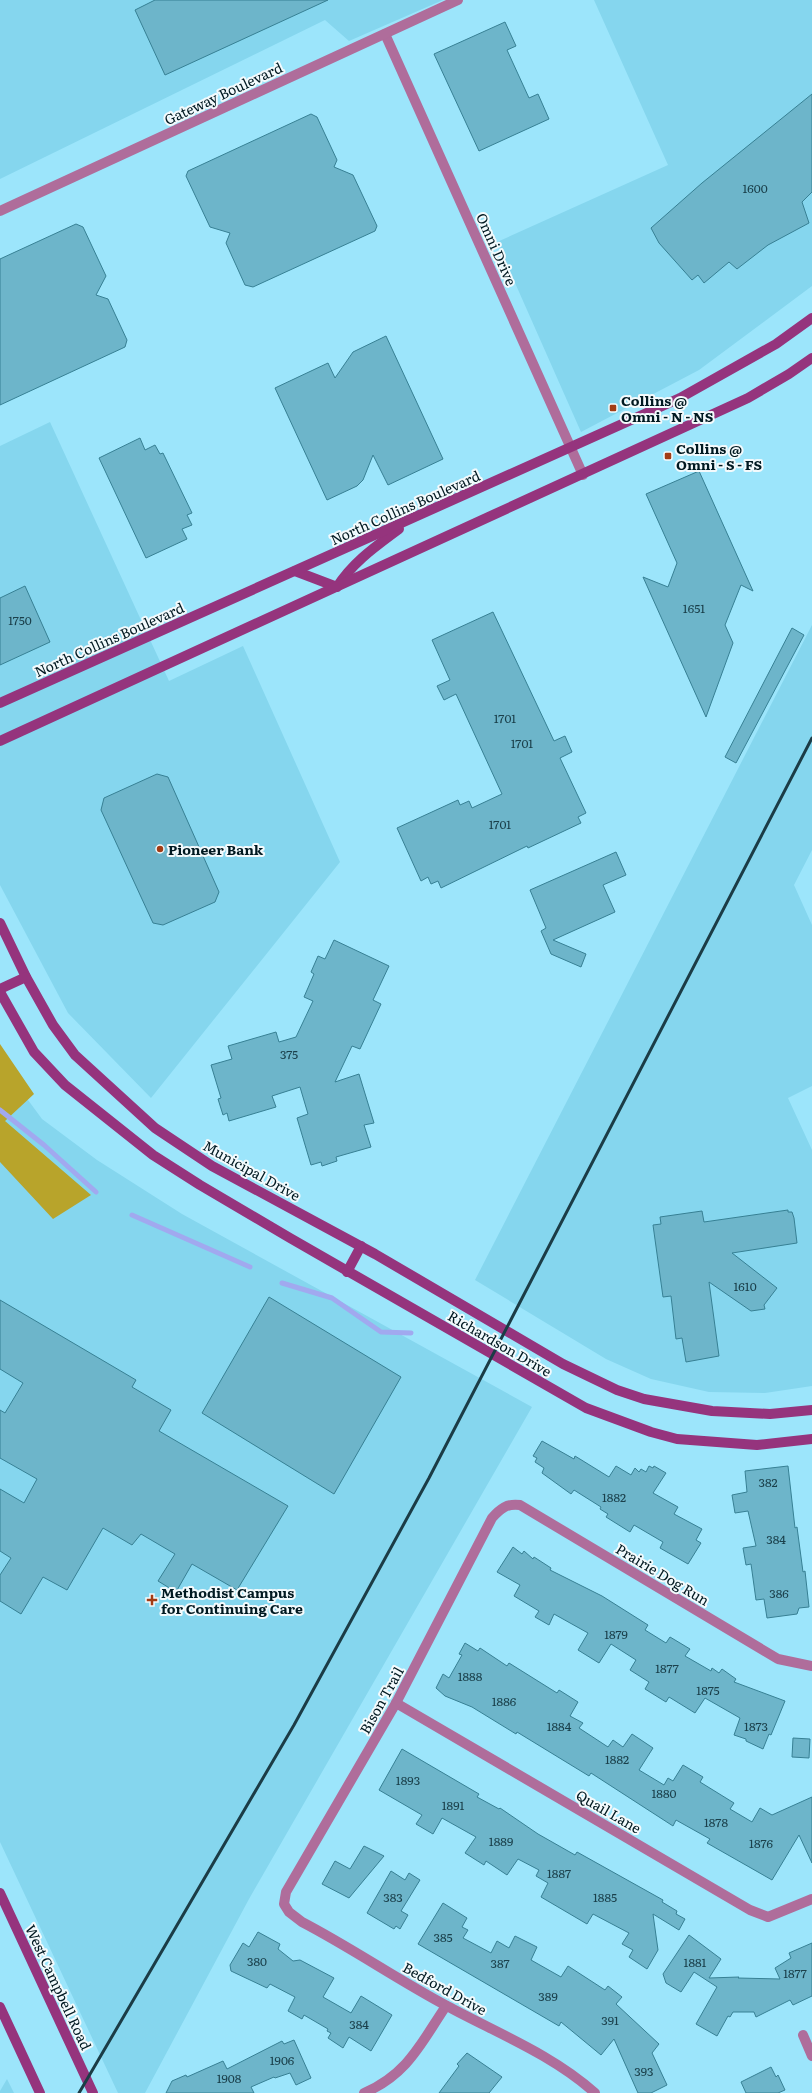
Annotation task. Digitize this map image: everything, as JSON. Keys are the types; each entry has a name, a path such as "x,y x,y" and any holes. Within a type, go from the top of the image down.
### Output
{"main road":[{"name":"North Collins Boulevard","path":"0,703 690,393 776,344 812,318"},
{"path":"0,741 583,475 748,398 790,374 812,358"},
{"path":"336,587 346,573 361,557 413,518"},
{"path":"295,571 336,587"},
{"name":"Municipal Drive","path":"0,923 26,977 53,1025 75,1055 155,1128 212,1166 361,1246 563,1364"},
{"path":"0,989 26,977"},
{"name":"Richardson Drive","path":"0,992 34,1052 65,1085 153,1155 200,1185 347,1272 586,1408 616,1420 677,1439 757,1445 812,1439"},
{"path":"347,1272 361,1246"},
{"name":"Richardson Drive","path":"563,1364 617,1390 644,1398 712,1411 740,1414 794,1413 812,1410"},
{"name":"West Campbell Road","path":"0,1893 93,2093"},
{"path":"0,2007 40,2093"}],"street":[{"name":"Gateway Boulevard","path":"0,211 458,0"},
{"name":"Omni Drive","path":"385,34 583,475"},
{"name":"Prairie Dog Run","path":"501,1508 512,1504 520,1505 778,1659 812,1666"},
{"name":"Bison Trail","path":"284,1904 286,1892 396,1703 492,1518 501,1508"},
{"name":"Quail Lane","path":"396,1703 750,1910 768,1916 812,1899"},
{"name":"Bedford Drive","path":"284,1904 289,1912 302,1922 446,2006 516,2041 580,2080 596,2093"},
{"path":"364,2093 397,2074 410,2059 446,2006"},
{"path":"802,2035 812,2056"}],"shaded area":[{"path":"0,0 443,0 349,41 325,20 0,179"},
{"path":"594,0 812,0 812,286 699,370 581,432 497,242 668,165"},
{"path":"50,422 169,681 243,646 340,862 151,1098 68,1013 0,885 0,446"},
{"path":"812,625 812,850 794,885 812,925 812,1086 788,1098 812,1150 812,1386 765,1393 709,1392 651,1379 606,1359 475,1280"},
{"path":"0,1044 34,1094 5,1121 91,1195 53,1219 0,1162"},
{"name":"Methodist Campus for Continuing Care","path":"0,1062 42,1119 97,1160 182,1214 532,1407 249,1899 145,2093 118,2093 0,1842"},
{"path":"7,2079 14,2093 0,2093 0,2091"}],"building":[{"path":"155,0 328,0 165,75 135,10"},
{"path":"505,22 516,46 507,50 529,98 538,94 549,119 479,151 434,54"},
{"path":"812,94 812,192 802,202 809,223 768,245 737,269 729,262 704,283 698,275 692,280 659,243 651,228 702,183"},
{"path":"311,114 317,117 337,160 334,167 353,175 377,226 375,231 253,287 245,285 226,243 230,233 210,227 186,176 188,171"},
{"path":"76,224 83,227 106,276 96,295 108,299 127,340 125,347 0,405 0,259"},
{"path":"386,336 443,459 388,485 373,455 363,480 357,486 327,500 275,388 328,363 335,378 353,352"},
{"path":"140,438 145,450 155,445 160,454 163,453 192,513 187,515 192,525 182,529 187,539 146,558 99,458"},
{"path":"699,471 753,591 741,585 725,625 733,643 706,717 643,577 668,587 677,563 646,494"},
{"path":"25,586 50,642 0,665 0,598"},
{"path":"493,612 554,741 565,736 572,752 560,758 586,813 578,817 581,823 528,848 527,846 441,888 438,881 431,884 428,877 421,881 397,828 458,800 460,805 469,801 472,808 502,794 456,694 444,700 437,686 450,680 432,640"},
{"path":"792,628 804,635 736,763 725,757"},
{"name":"Pioneer Bank","path":"157,774 168,777 219,892 215,902 163,925 153,923 101,810 104,798"},
{"path":"616,852 626,875 603,885 615,912 553,940 586,954 581,967 551,954 541,931 546,928 530,890"},
{"path":"334,940 389,966 373,1000 381,1004 360,1049 352,1046 335,1082 359,1074 374,1123 364,1125 371,1147 336,1157 337,1161 322,1166 321,1162 311,1165 297,1118 308,1114 300,1087 272,1096 276,1107 229,1121 227,1113 223,1115 218,1099 221,1098 211,1065 232,1059 228,1046 276,1032 279,1042 296,1037 313,1001 304,997 314,974 311,972 318,956 325,959"},
{"path":"788,1210 788,1212 792,1212 794,1218 797,1243 732,1253 777,1288 764,1305 765,1309 751,1311 709,1282 719,1356 686,1362 682,1338 676,1339 671,1296 663,1297 653,1225 661,1224 660,1217 702,1211 704,1222"},
{"path":"269,1297 401,1377 334,1494 202,1413"},
{"path":"0,1300 136,1380 132,1387 171,1410 159,1431 288,1506 237,1590 192,1564 176,1592 158,1581 175,1554 141,1534 132,1545 103,1528 67,1590 43,1577 21,1614 0,1601 0,1575 11,1558 0,1551 0,1489 24,1503 37,1479 0,1458 0,1410 5,1413 23,1383 0,1369"},
{"path":"542,1441 574,1459 575,1456 609,1477 616,1466 631,1475 635,1468 639,1472 641,1469 646,1472 649,1466 653,1468 654,1466 666,1473 653,1493 678,1507 674,1514 702,1529 696,1540 701,1543 688,1564 660,1548 663,1542 634,1525 630,1532 606,1517 608,1514 600,1509 601,1507 574,1490 571,1494 542,1473 544,1468 535,1462 537,1458 533,1456"},
{"path":"788,1466 795,1528 797,1527 803,1572 805,1571 809,1607 799,1608 797,1614 767,1618 764,1599 756,1600 751,1564 746,1565 743,1548 756,1546 748,1511 735,1513 732,1495 747,1492 745,1471"},
{"path":"513,1547 522,1554 524,1551 533,1559 534,1557 551,1568 550,1570 602,1596 648,1625 645,1630 666,1643 670,1637 690,1649 685,1656 711,1671 712,1668 719,1673 722,1669 736,1679 734,1682 785,1701 771,1735 769,1734 763,1749 746,1741 746,1739 734,1735 740,1718 705,1698 695,1713 669,1697 666,1702 645,1689 649,1682 630,1670 636,1660 611,1644 599,1663 578,1650 588,1633 554,1614 549,1625 535,1617 539,1611 514,1596 520,1585 497,1572"},
{"path":"465,1643 478,1651 480,1648 507,1666 509,1663 557,1693 559,1690 578,1702 570,1716 583,1723 579,1728 608,1747 613,1740 623,1747 632,1734 653,1748 639,1770 664,1785 668,1778 673,1781 683,1765 703,1777 700,1782 734,1803 730,1809 752,1822 760,1808 772,1815 812,1797 812,1863 799,1835 772,1880 707,1843 710,1839 676,1820 673,1826 591,1773 589,1776 517,1732 516,1734 472,1707 445,1696 436,1688 443,1674 449,1678 462,1655 459,1654"},
{"path":"793,1738 810,1739 809,1758 792,1757"},
{"path":"402,1749 479,1794 477,1797 499,1809 500,1808 538,1834 575,1855 577,1852 663,1900 662,1902 677,1911 676,1914 685,1919 679,1930 653,1914 658,1950 647,1969 629,1957 633,1950 622,1944 629,1933 593,1914 587,1924 541,1897 548,1883 536,1876 539,1870 518,1859 507,1875 486,1861 484,1865 465,1853 476,1837 442,1818 433,1834 416,1824 422,1815 379,1790"},
{"path":"364,1846 384,1856 349,1898 322,1884 335,1861 350,1869"},
{"path":"391,1871 405,1880 409,1873 420,1880 401,1911 408,1915 400,1929 396,1926 394,1929 367,1913"},
{"path":"443,1903 467,1918 462,1927 468,1930 463,1938 491,1953 497,1941 509,1948 515,1936 537,1947 531,1960 561,1977 568,1966 605,1990 608,1986 622,1997 616,2004 659,2044 652,2053 667,2085 651,2093 638,2093 614,2039 601,2055 561,2022 559,2026 418,1944"},
{"path":"258,1932 280,1944 278,1949 293,1961 300,1960 334,1978 323,1997 351,2013 361,1996 392,2015 371,2051 349,2037 343,2048 328,2038 331,2033 327,2031 328,2029 304,2015 302,2019 288,2011 295,1997 270,1984 267,1988 231,1971 230,1965 243,1943 249,1947"},
{"path":"689,1935 721,1959 709,1978 739,1977 738,1978 780,1979 775,1968 791,1958 789,1953 812,1943 812,1996 793,2005 790,2000 756,2017 754,2012 733,2012 730,2017 728,2016 717,2036 696,2024 717,1987 694,1972 681,1992 666,1983 663,1974"},
{"path":"294,2040 311,2078 296,2085 290,2073 275,2078 274,2077 251,2087 254,2093 166,2093 172,2081 186,2075 187,2077 223,2061 227,2069 282,2041 284,2044"},
{"path":"467,2053 502,2077 489,2093 439,2093 459,2066 457,2064"},
{"path":"771,2067 776,2077 778,2075 785,2090 778,2093 746,2093 741,2082"}],"waterway":[{"path":"0,1110 44,1145 96,1192"},
{"path":"132,1215 250,1267"},
{"path":"282,1283 332,1298 381,1332 411,1333"}],"railway":[{"path":"79,2093 294,1725 429,1478 812,738"}],"place":[{"name":"Collins @ Omni - N - NS","path":"613,408"},
{"name":"Collins @ Omni - S - FS","path":"668,456"},
{"name":"Pioneer Bank","path":"160,849"},
{"name":"Methodist Campus for Continuing Care","path":"152,1600"}]}
